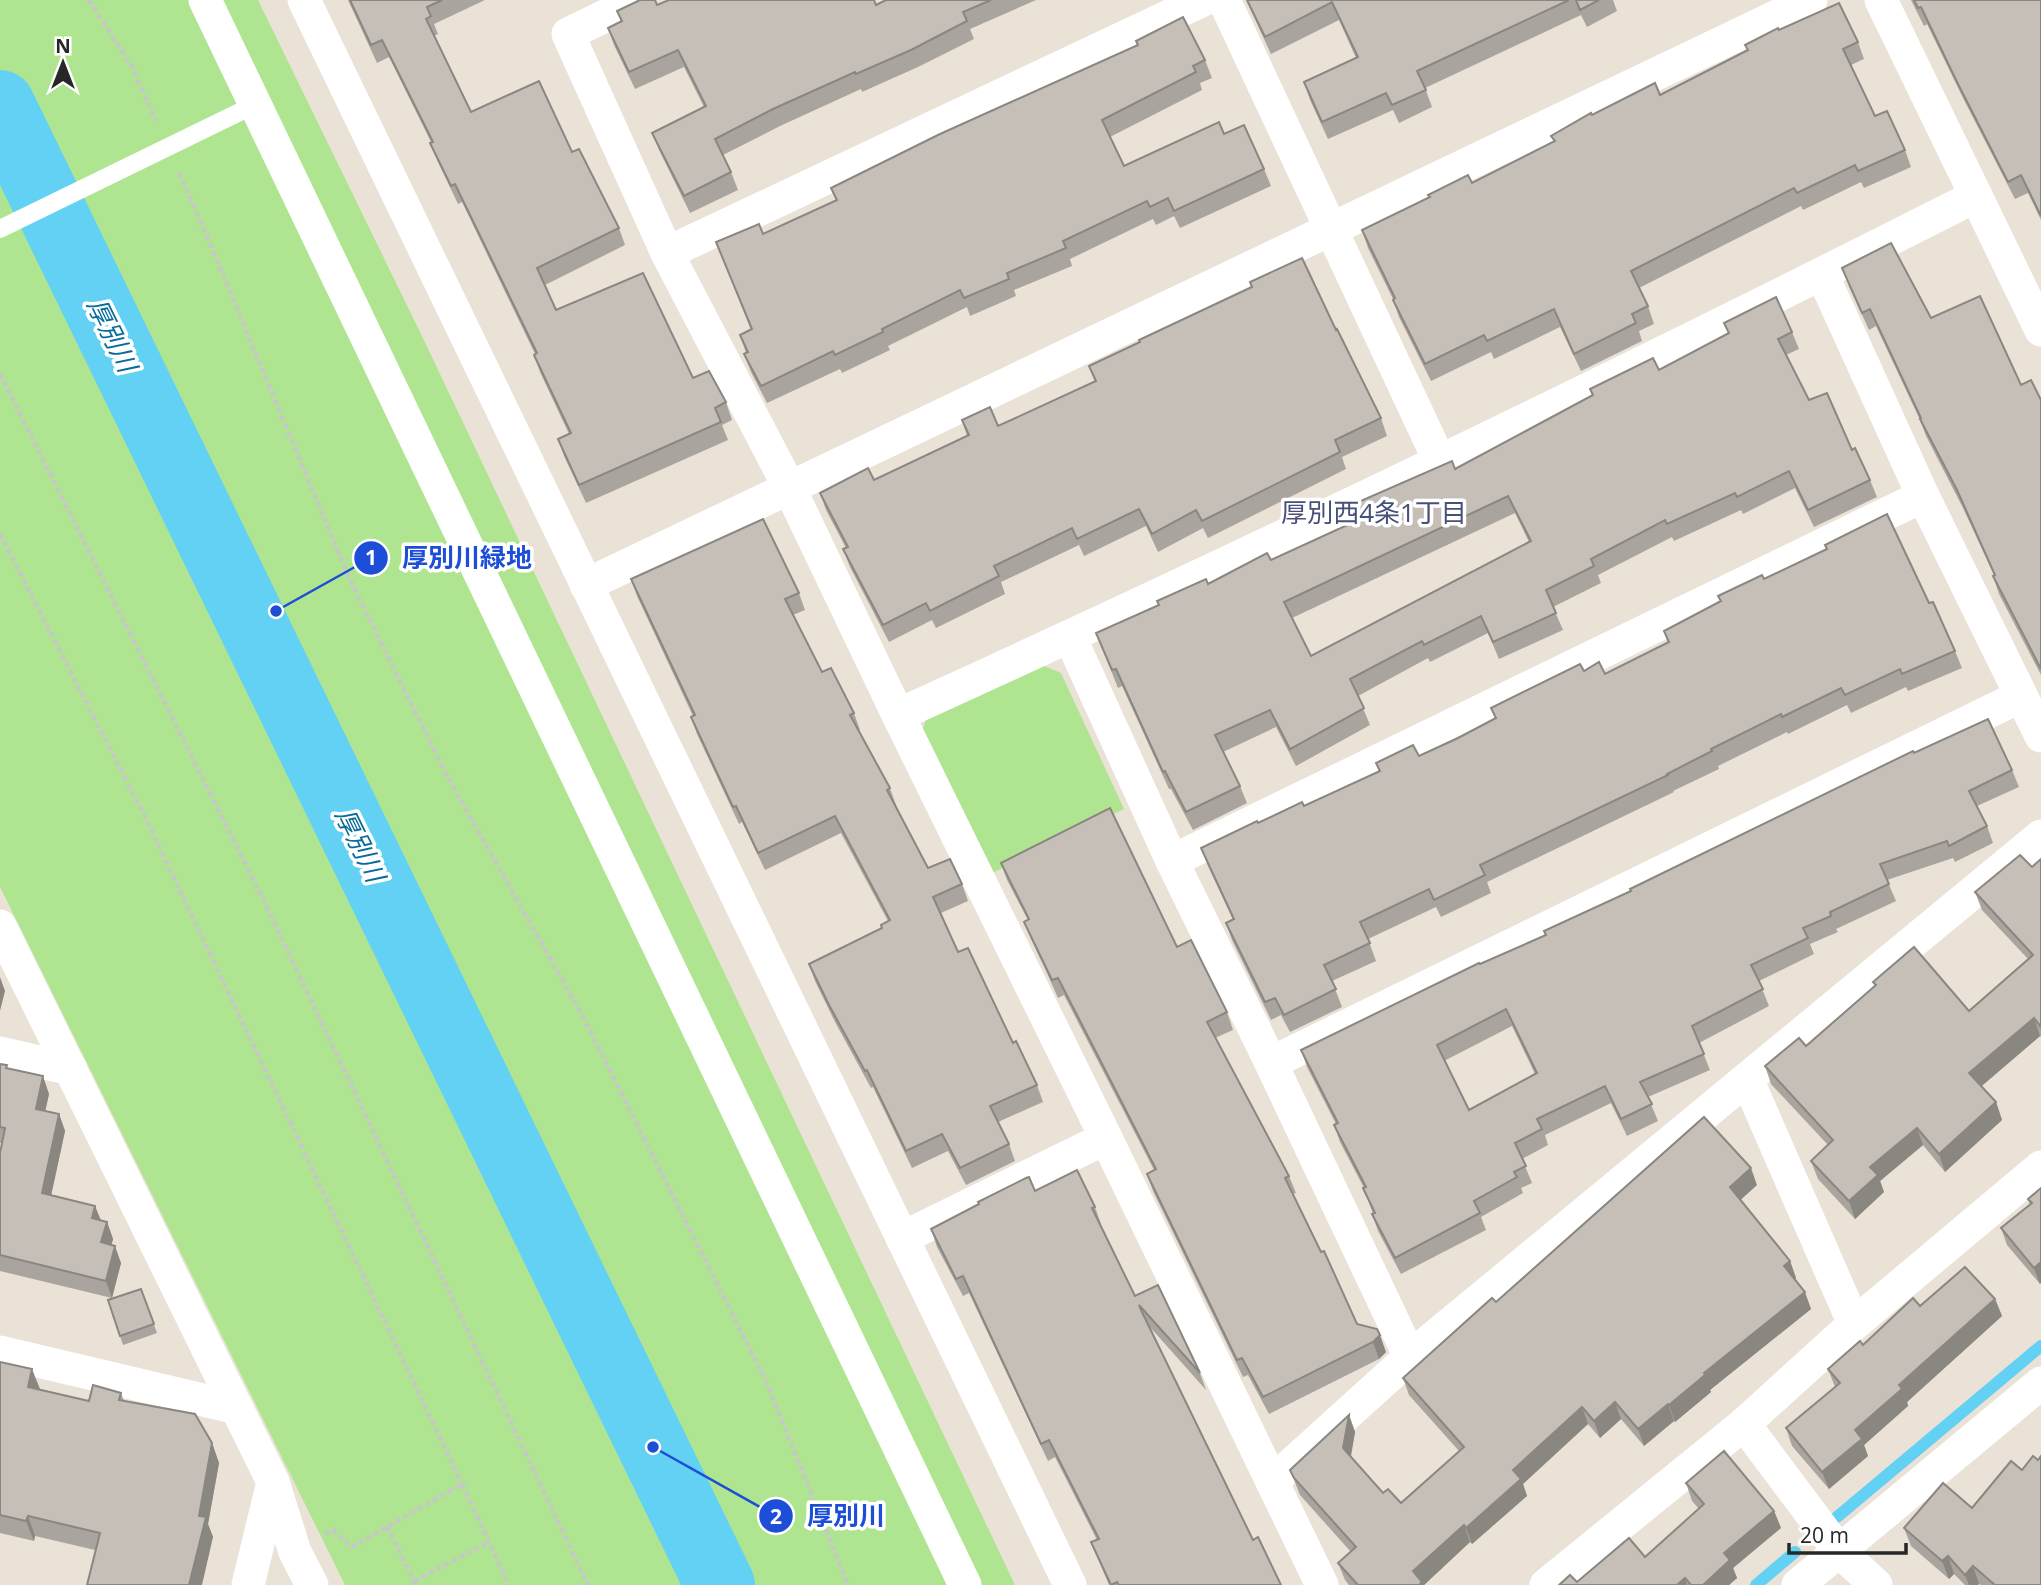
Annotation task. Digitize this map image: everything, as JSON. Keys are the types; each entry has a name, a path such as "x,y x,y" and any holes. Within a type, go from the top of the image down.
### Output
{"street":[{"path":"205,0 246,109 965,1585"},
{"path":"304,0 1070,1585"},
{"path":"638,0 568,34 667,253 789,488 1322,1585"},
{"path":"667,253 1203,0"},
{"path":"1224,0 1439,460"},
{"path":"586,585 1811,0"},
{"path":"1881,0 2041,330"},
{"path":"898,715 1070,637 1439,460 1976,196"},
{"path":"1822,274 1923,496 2041,736"},
{"path":"1172,861 1923,496"},
{"path":"1070,637 1172,861 1410,1357"},
{"path":"1271,1063 2021,696"},
{"path":"1272,1482 1410,1357 2041,836"},
{"path":"0,926 237,1408 272,1482 295,1552 312,1585"},
{"path":"0,1053 71,1069"},
{"path":"1747,1079 1854,1324"},
{"path":"902,1238 1106,1138"},
{"path":"1546,1585 1744,1424 1854,1324 2041,1167"},
{"path":"0,1352 237,1408"},
{"path":"1798,1585 2041,1383"},
{"path":"1744,1424 1839,1551 1876,1585"},
{"path":"248,1585 272,1482"}],"lane":[{"path":"0,229 246,109"}],"path":[{"path":"89,0 132,66 160,129"},
{"path":"176,166 215,253 349,578 448,778 581,1013 766,1381 848,1585"},
{"path":"0,374 262,899 588,1585"},
{"path":"0,534 143,813 509,1585"},
{"path":"295,1552 333,1530 352,1547 461,1484"},
{"path":"387,1526 415,1583 489,1542"}],"green space":[{"path":"0,0 258,0 421,334 1015,1585 345,1585 0,887"},
{"path":"1039,664 1061,673 1124,809 984,877 920,737 927,717"}],"building":[{"path":"350,0 442,0 427,7 431,16 426,19 471,112 539,81 572,152 579,149 619,228 537,268 556,310 643,273 693,378 709,371 726,402 715,408 721,422 579,485 558,439 571,433 534,355 537,353 455,184 451,186 430,143 433,142 382,40 371,45"},
{"path":"640,0 655,0 657,5 669,0 874,0 876,5 886,0 991,0 963,12 967,21 911,50 773,109 715,139 731,172 684,196 652,133 706,106 678,50 629,72 608,28 622,21 617,11"},
{"path":"1247,0 1569,0 1417,71 1426,90 1392,105 1386,93 1322,122 1304,82 1358,57 1332,2 1265,37"},
{"path":"1576,0 1599,0 1580,10"},
{"path":"1914,0 2041,0 2041,216 2021,175 2008,182 1921,7 1918,8"},
{"path":"1839,3 1858,42 1843,49 1875,116 1887,111 1905,150 1858,171 1855,165 1797,193 1794,188 1631,271 1648,306 1632,314 1636,323 1574,354 1554,309 1487,341 1484,335 1425,364 1362,230 1468,175 1472,183 1555,141 1551,136 1591,113 1592,115 1655,83 1660,95 1748,50 1745,45 1778,28 1779,30"},
{"path":"1183,17 1205,60 1193,66 1196,72 1102,120 1124,166 1219,122 1224,134 1244,125 1264,169 1174,211 1168,198 1150,207 1147,201 1063,241 1066,248 1007,273 1009,279 964,298 960,290 882,329 883,332 835,355 833,351 761,386 744,354 748,352 740,335 752,329 716,242 759,224 763,234 837,200 831,188 940,134 1138,45 1136,41"},
{"path":"1891,243 1931,318 1980,296 2021,385 2031,380 2041,400 2041,669 1993,576 1995,575 1957,490 1920,419 1870,309 1862,313 1842,268"},
{"path":"1302,258 1381,418 1335,440 1340,452 1202,521 1196,510 1152,534 1139,509 1077,539 1072,528 994,566 999,576 930,611 926,603 883,625 843,549 848,547 820,493 868,468 874,480 969,435 962,420 990,407 998,426 1096,381 1089,366 1252,287 1250,282"},
{"path":"1776,297 1792,332 1778,339 1809,400 1827,393 1852,450 1855,448 1870,480 1808,510 1789,471 1737,497 1735,493 1667,524 1665,520 1591,559 1594,566 1546,590 1556,613 1493,642 1481,616 1424,645 1422,641 1350,679 1364,708 1290,749 1270,710 1215,735 1240,786 1186,812 1165,771 1163,772 1116,669 1112,670 1096,633 1159,605 1157,601 1206,579 1208,584 1267,553 1271,560 1354,522 1347,507 1452,461 1455,469 1593,395 1590,389 1653,358 1659,370 1729,333 1724,323","holes":["1508,496 1531,541 1311,656 1284,602"]},
{"path":"1887,514 1955,651 1902,674 1900,669 1845,695 1841,688 1782,717 1781,714 1711,749 1712,751 1668,775 1480,865 1485,875 1434,900 1429,889 1360,922 1370,943 1324,965 1336,989 1284,1015 1275,998 1265,1002 1226,923 1234,919 1201,848 1257,821 1258,823 1302,802 1304,806 1380,771 1376,763 1413,745 1419,756 1458,738 1496,718 1491,708 1580,664 1584,671 1599,662 1605,674 1669,642 1664,631 1721,601 1718,596 1762,575 1764,579 1827,549 1825,545"},
{"path":"763,519 799,593 785,599 822,672 831,668 854,713 850,715 890,788 887,790 928,868 950,859 962,884 933,897 958,952 968,948 1013,1043 1016,1041 1037,1085 990,1106 1009,1144 960,1168 942,1134 906,1151 867,1070 865,1071 809,964 882,928 881,925 890,920 835,816 758,853 691,717 695,715 631,579"},
{"path":"1988,719 2012,770 1969,791 1987,826 1949,846 1947,841 1880,864 1889,884 1830,912 1831,916 1803,928 1808,938 1751,965 1763,989 1692,1026 1704,1054 1640,1082 1652,1104 1621,1119 1605,1086 1537,1119 1542,1129 1515,1143 1526,1166 1514,1172 1517,1177 1474,1201 1480,1213 1395,1258 1372,1214 1375,1213 1363,1188 1366,1187 1334,1125 1338,1123 1301,1050 1479,963 1546,935 1544,931 1631,891 1630,889 1913,751 1914,753","holes":["1506,1009 1537,1073 1469,1110 1437,1045"]},
{"path":"1110,808 1177,947 1191,940 1227,1012 1207,1022 1289,1176 1285,1178 1321,1252 1324,1251 1357,1324 1377,1329 1380,1335 1373,1342 1263,1397 1242,1358 1237,1360 1147,1174 1156,1169 1058,978 1052,980 1024,922 1029,919 1001,863"},
{"path":"2020,855 2032,867 2041,859 2041,1027 2034,1018 1969,1073 1996,1102 1939,1154 1917,1128 1870,1167 1878,1175 1849,1201 1811,1161 1833,1140 1765,1066 1799,1038 1806,1046 1876,985 1873,982 1914,947 1969,1011 2033,955 1975,892"},
{"path":"0,1064 7,1065 6,1068 43,1076 36,1109 59,1114 42,1193 95,1206 92,1218 107,1222 101,1242 115,1246 106,1281 0,1255 0,1153 5,1128 0,1127"},
{"path":"1704,1117 1751,1168 1730,1187 1790,1261 1784,1266 1805,1292 1638,1429 1615,1402 1594,1421 1582,1407 1513,1470 1521,1479 1413,1571 1422,1582 1419,1585 1358,1585 1338,1563 1356,1547 1294,1478 1290,1470 1349,1415 1343,1448 1383,1493 1388,1489 1401,1503 1464,1447 1403,1378 1492,1298 1496,1302"},
{"path":"1077,1170 1095,1207 1092,1208 1135,1296 1158,1285 1200,1373 1139,1305 1141,1310 1253,1540 1258,1537 1281,1585 1119,1585 1117,1582 1111,1585 1091,1542 1099,1539 1049,1440 1041,1444 963,1276 956,1279 931,1229 1026,1178 1029,1177 1035,1191"},
{"path":"2041,1188 2041,1262 2034,1268 2001,1228 2032,1203 2028,1199"},
{"path":"1965,1267 1995,1299 1899,1385 1902,1389 1855,1430 1862,1439 1822,1472 1786,1428 1840,1383 1828,1369 1860,1341 1863,1345 1913,1298 1920,1306"},
{"path":"141,1289 154,1324 120,1336 108,1300"},
{"path":"0,1362 32,1369 28,1387 89,1401 93,1385 121,1393 119,1400 195,1414 212,1443 199,1516 206,1517 189,1585 87,1585 100,1533 28,1516 26,1521 0,1515"},
{"path":"1724,1451 1774,1511 1724,1553 1730,1560 1703,1585 1691,1585 1685,1578 1677,1585 1559,1585 1570,1575 1577,1582 1629,1538 1645,1557 1704,1504 1686,1483"},
{"path":"2033,1456 2038,1460 2041,1456 2041,1585 1995,1585 1973,1566 1965,1575 1948,1556 1942,1561 1904,1528 1943,1483 1972,1508 2011,1461 2022,1470"}],"waterway":[{"name":"厚別川","path":"0,105 720,1585"},
{"path":"1837,1517 2041,1346"},
{"path":"1756,1585 1795,1552"}],"place":[{"name":"厚別川緑地","path":"276,611"},
{"name":"厚別川","path":"653,1447"}],"district":[{"name":"厚別西4条1丁目","path":"1374,513"}]}
